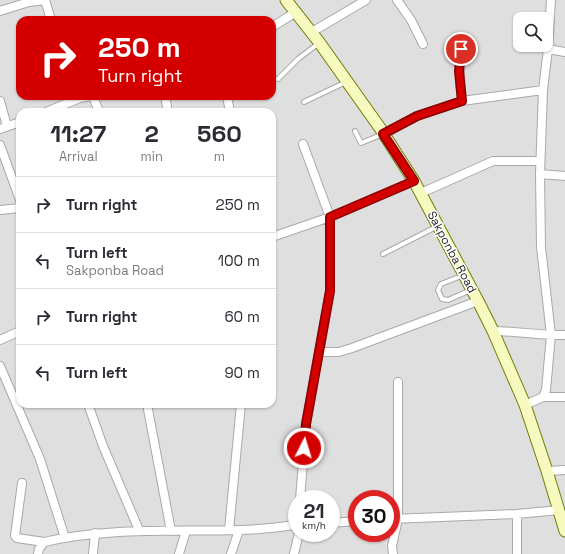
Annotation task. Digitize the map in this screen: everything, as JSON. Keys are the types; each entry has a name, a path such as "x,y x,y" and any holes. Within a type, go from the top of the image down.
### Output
{"main road":[{"name":"Sakponba Road","path":"286,0 312,32 414,181 472,289 494,331 525,405 565,532"}],"street":[{"path":"0,11 29,2 45,0 50,16"},
{"path":"312,32 366,0"},
{"path":"397,0 411,20 423,44"},
{"path":"550,12 551,0"},
{"path":"276,24 296,12"},
{"path":"462,101 459,71 463,41"},
{"path":"553,50 565,52"},
{"path":"542,397 546,390 551,335 541,247 540,174 543,90 548,52"},
{"path":"383,134 417,116 462,101 543,90"},
{"path":"55,108 73,100"},
{"path":"0,101 4,128 16,124"},
{"path":"301,490 306,424 330,291 330,217 303,144"},
{"path":"0,145 16,189"},
{"path":"421,193 493,161 540,161"},
{"path":"540,174 565,176"},
{"path":"276,236 330,217 414,181"},
{"path":"0,210 16,208"},
{"path":"319,352 339,352 352,348 478,301"},
{"path":"494,331 565,335"},
{"path":"0,340 16,332"},
{"path":"0,366 16,403"},
{"path":"396,490 398,382"},
{"path":"525,405 542,397 565,397"},
{"path":"18,408 40,459 65,538"},
{"path":"89,408 103,446 139,530"},
{"path":"149,408 171,531"},
{"path":"229,530 241,408"},
{"path":"547,471 565,470"},
{"path":"22,483 15,536 24,540 44,542 95,533 139,530 239,530 288,526"},
{"path":"400,519 517,514 559,510"},
{"path":"517,514 517,554"},
{"path":"231,554 239,530"},
{"path":"178,554 186,531"},
{"path":"93,554 95,533"},
{"path":"38,554 39,549 44,542"},
{"path":"294,554 297,542"},
{"path":"392,542 393,554"}],"lane":[{"path":"278,79 298,59 319,42"},
{"path":"304,102 347,82"},
{"path":"355,131 361,143 383,134"},
{"path":"383,254 438,226"},
{"path":"464,275 441,284 438,290 442,299 448,300 472,289"}],"shaded area":[{"path":"0,0 565,0 565,554 0,554"}],"route":[{"path":"304,448 306,424 330,291 330,217 414,181 383,134 417,116 462,101 459,71 461,49"}]}
